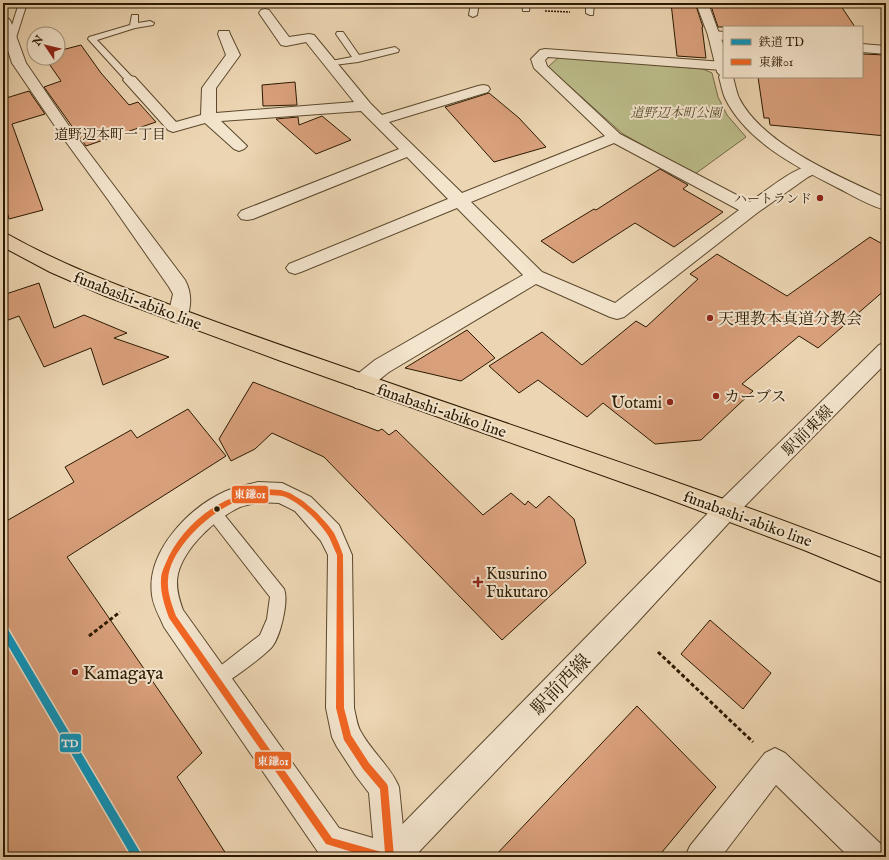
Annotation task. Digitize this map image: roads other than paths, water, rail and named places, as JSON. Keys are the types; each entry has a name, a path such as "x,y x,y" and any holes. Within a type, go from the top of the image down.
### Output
{"main road":[{"name":"funabashi-abiko line","path":"3,240 69,274 178,316 362,382 727,509 886,572"}],"street":[{"path":"702,3 719,35 723,65"},
{"path":"265,13 286,42 309,38 365,106 408,151 535,276 617,312 751,209 802,174 812,169"},
{"path":"3,22 5,22 19,63 66,132 178,285 182,294 178,316"},
{"path":"208,118 210,88 233,55 224,34"},
{"path":"863,48 886,50"},
{"path":"723,72 545,53 538,59 541,68 615,137 751,209"},
{"path":"726,78 732,98 748,120 768,140 812,169 886,205"},
{"path":"130,80 174,127 208,118 365,106"},
{"path":"380,120 483,90"},
{"path":"208,118 239,146"},
{"path":"294,268 615,137"},
{"path":"247,215 408,151"},
{"path":"362,382 382,366 535,276"},
{"name":"駅前東線","path":"727,509 886,350"},
{"path":"384,857 329,841 173,618 165,596 165,575 173,553 186,534 213,512 233,499 258,492 282,493 303,504 330,533 340,555 340,708 347,737 366,766 384,788 391,857"},
{"name":"駅前西線","path":"391,857 618,624 727,509"},
{"path":"701,857 775,763 872,857"}],"lane":[{"path":"11,41 23,3"},
{"path":"473,16 475,3"},
{"path":"590,3 590,13"},
{"path":"134,26 135,17"},
{"path":"130,80 92,39 134,26 150,23"},
{"path":"340,34 358,58"},
{"path":"329,64 395,50"},
{"path":"213,512 278,595 275,619 266,641 216,680"}],"rail line":[{"name":"TD","path":"3,629 138,857"}],"place":[{"name":"ハートランド","path":"820,198"},
{"name":"天理教本真道分教会","path":"710,318"},
{"name":"カーブス","path":"716,396"},
{"name":"Uotami","path":"670,402"},
{"name":"Kusurino Fukutaro","path":"478,582"},
{"name":"Kamagaya","path":"75,672"}],"district":[{"name":"道野辺本町一丁目","path":"110,134"}],"park label":[{"name":"道野辺本町公園","path":"676,112"}]}
